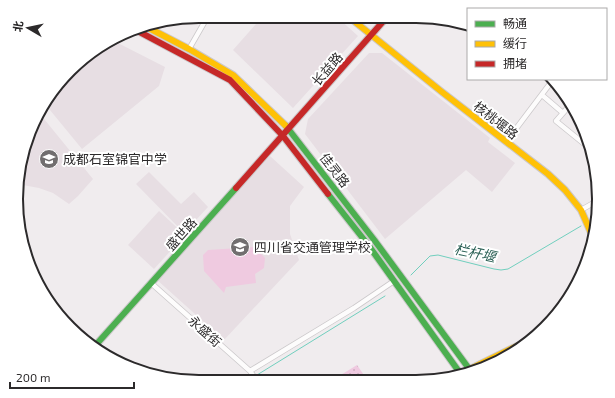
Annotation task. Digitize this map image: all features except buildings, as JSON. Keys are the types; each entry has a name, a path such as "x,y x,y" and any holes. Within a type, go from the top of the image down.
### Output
{"main road":[{"name":"核桃堰路","path":"357,23 548,174 565,190 581,210 589,229"},
{"name":"长益路","path":"283,136 382,23"},
{"name":"佳灵路","path":"151,29 189,49 233,75 289,129 375,241 466,368"},
{"name":"佳灵路","path":"141,32 230,80 283,136 369,246 458,370"},
{"name":"盛世路","path":"98,343 283,136"}],"street":[{"path":"189,49 204,23"},
{"path":"506,142 550,85"},
{"path":"542,95 563,112"},
{"path":"566,108 556,121 583,143"},
{"path":"581,210 592,204"},
{"path":"250,371 354,308 394,281"},
{"name":"永盛街","path":"151,283 253,375"}],"shaded area":[{"path":"257,23 344,23 358,36 293,108 233,50"},
{"path":"118,43 165,67 159,86 82,149 49,108 59,92 83,67 92,59"},
{"path":"369,53 382,53 490,138 488,142 515,163 492,192 466,170 385,239 305,134 308,119"},
{"name":"成都石室锦官中学","path":"43,118 93,179 69,204 53,193 39,188 23,185 26,165 32,142"},
{"name":"四川省交通管理学校","path":"270,156 304,187 290,206 290,234 299,260 224,340 156,279"},
{"path":"149,172 181,204 194,192 208,207 184,233 136,184"},
{"path":"159,211 185,235 154,269 128,245"},
{"path":"254,247 265,258 264,268 255,274 256,283 226,287 224,293 204,271 203,255 208,250"},
{"path":"357,365 364,375 341,375"}],"waterway":[{"name":"栏杆堰","path":"411,275 430,256 438,255 494,269 508,269 581,226"},
{"name":"栏杆堰","path":"257,375 385,296"}],"traffic: fast":[{"path":"286,126 375,241 468,367"},
{"path":"98,343 236,188"},
{"path":"328,194 369,246 458,370"}],"traffic: slow":[{"path":"356,23 442,92 548,174 565,190 581,210 589,229"},
{"path":"151,29 189,49 233,75 286,126"}],"traffic: jam":[{"path":"236,188 382,23"},
{"path":"141,33 230,80 283,136 328,194"}],"place":[{"name":"成都石室锦官中学","path":"49,159"},
{"name":"四川省交通管理学校","path":"240,247"}]}
